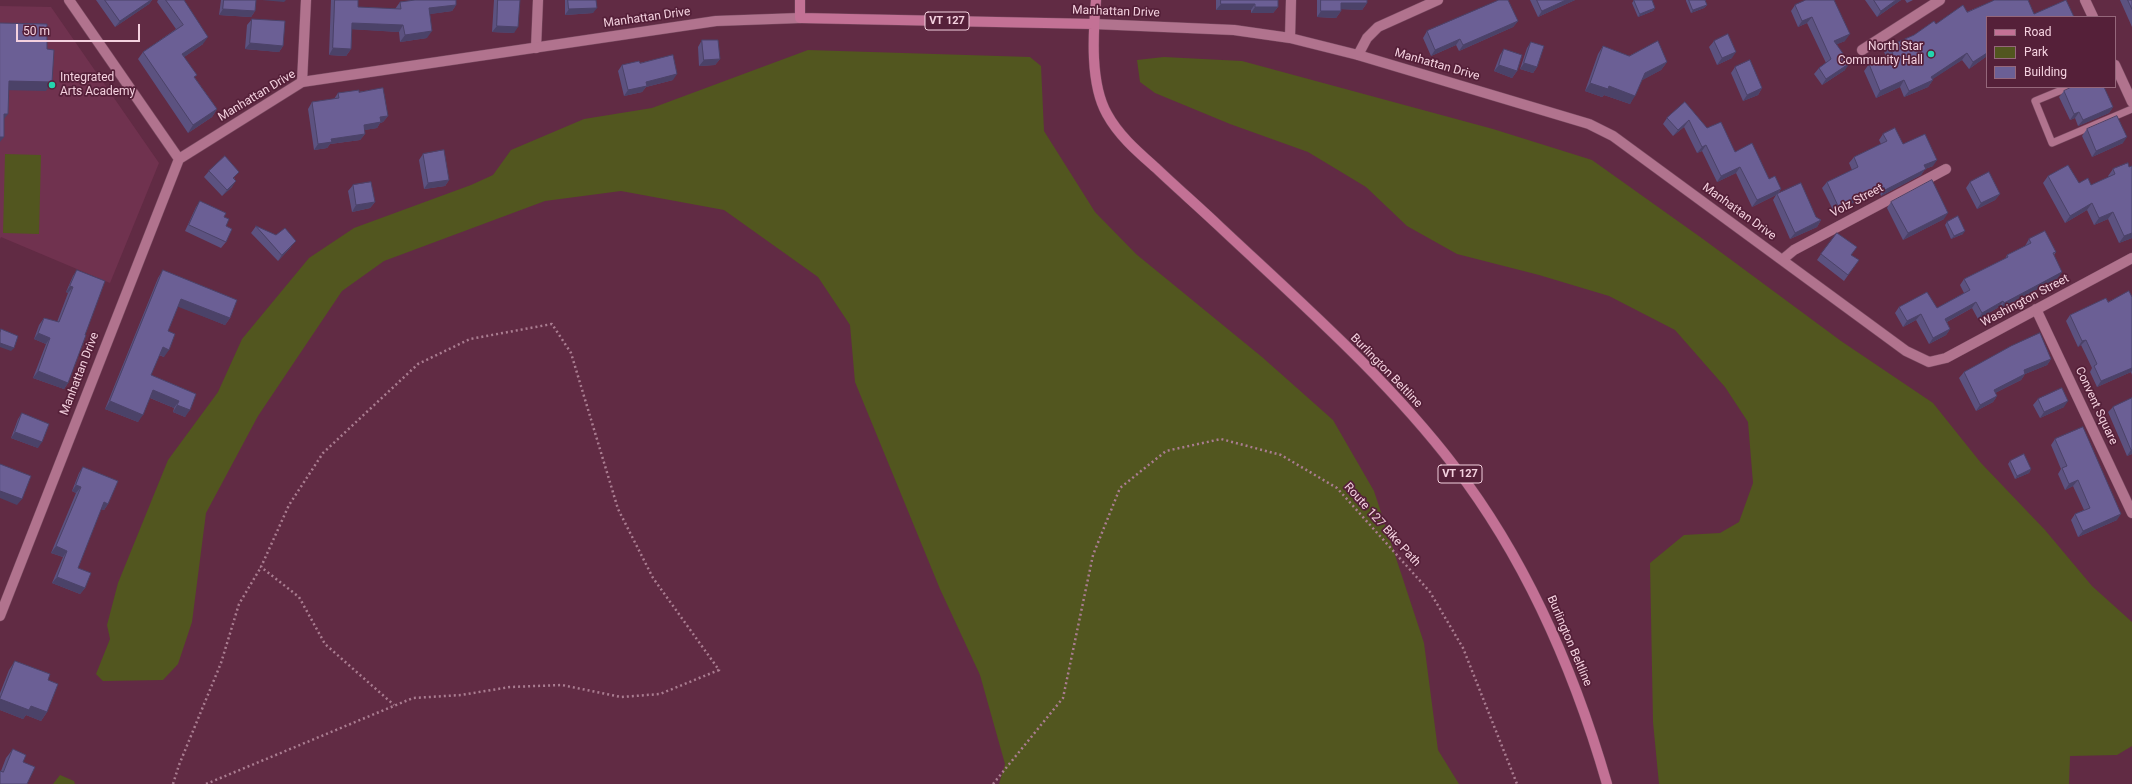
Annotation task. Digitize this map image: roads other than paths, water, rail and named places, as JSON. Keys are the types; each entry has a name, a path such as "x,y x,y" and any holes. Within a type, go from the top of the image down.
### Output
{"main road":[{"path":"800,0 800,18"},
{"name":"VT 127","path":"1094,24 1096,0"},
{"name":"Manhattan Drive","path":"800,18 1094,24"},
{"name":"Burlington Beltline","path":"1094,24 1096,83 1106,112 1116,129 1131,145 1220,227 1369,370 1424,428 1485,508 1520,567 1560,646 1592,731 1607,784"}],"street":[{"path":"69,0 179,159"},
{"path":"302,82 306,0"},
{"path":"536,48 538,0"},
{"path":"1290,38 1291,0"},
{"path":"1358,55 1367,38 1378,28 1438,0"},
{"path":"1862,50 1940,0"},
{"path":"2085,0 2093,16"},
{"name":"Manhattan Drive","path":"0,616 179,159 302,82 716,21 800,18"},
{"name":"Manhattan Drive","path":"1094,24 1234,30 1290,38 1358,55 1557,114 1595,127 1613,136 1906,350 1929,362"},
{"path":"2116,69 2132,102"},
{"name":"Volz Street","path":"1782,260 1794,250 1946,169"},
{"name":"Washington Street","path":"1929,362 1946,358 2132,258"},
{"name":"Convent Square","path":"2036,309 2132,513"}],"lane":[{"path":"2068,88 2035,101 2052,143 2132,109"}],"place":[{"name":"North Star Community Hall","path":"1931,54"},
{"name":"Integrated Arts Academy","path":"52,85"}]}
